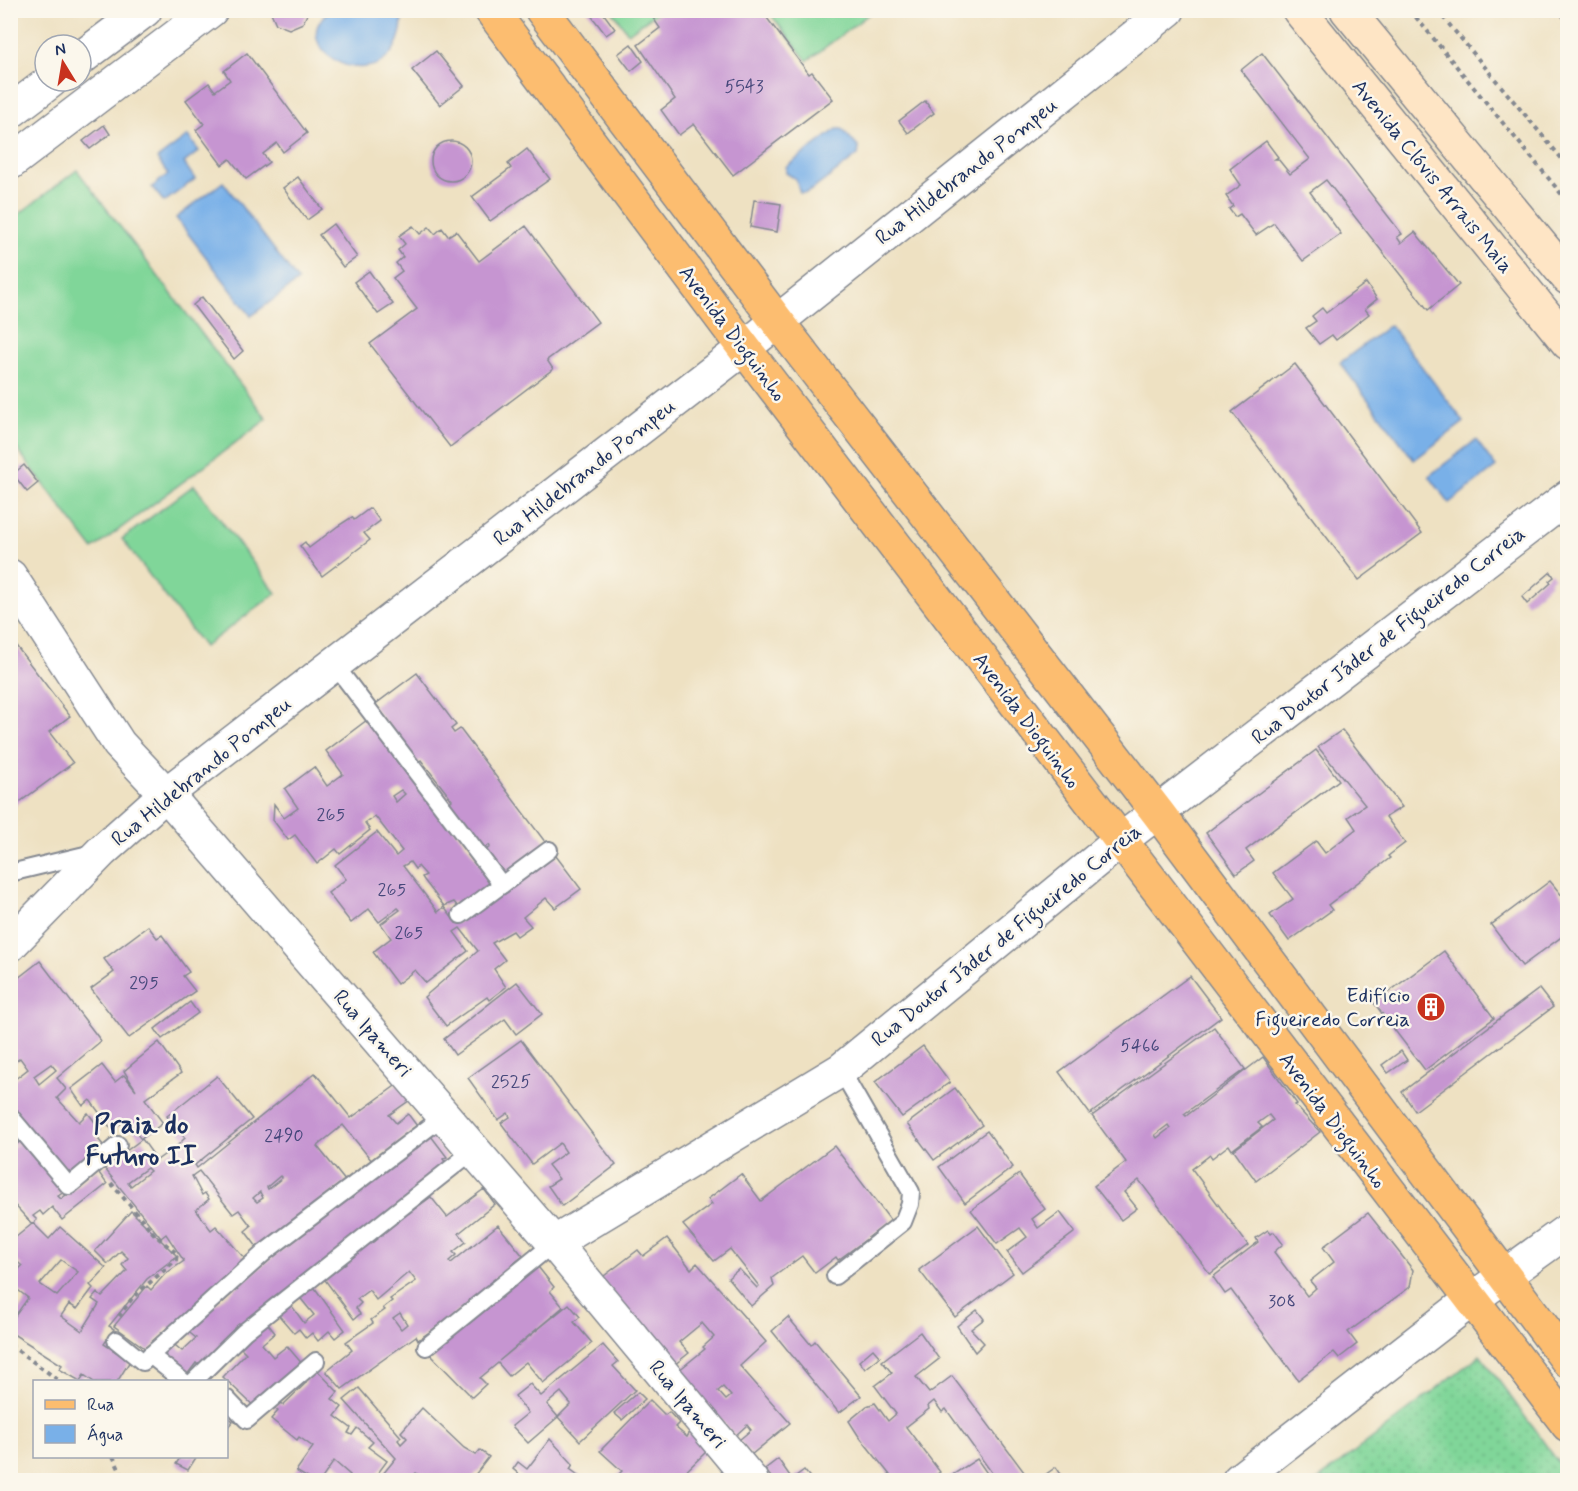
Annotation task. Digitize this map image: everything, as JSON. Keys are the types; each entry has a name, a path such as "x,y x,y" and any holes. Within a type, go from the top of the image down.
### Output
{"main road":[{"name":"Avenida Dioguinho","path":"490,10 1120,842 1568,1425"},
{"name":"Avenida Dioguinho","path":"542,10 777,321 1158,813 1568,1362"},
{"name":"Avenida Clóvis Arrais Maia","path":"1299,10 1568,343"},
{"name":"Avenida Clóvis Arrais Maia","path":"1347,10 1568,278"}],"street":[{"path":"93,49 145,10"},
{"path":"10,164 211,10"},
{"name":"Rua Hildebrando Pompeu","path":"10,945 102,851 166,794 744,348 1168,10"},
{"path":"10,111 35,93"},
{"name":"Rua Doutor Jáder de Figueiredo Correia","path":"554,1243 841,1070 1120,842 1568,496"},
{"name":"Rua Ipameri","path":"10,576 119,744 166,794 554,1243 751,1480"},
{"path":"1239,1480 1471,1299 1568,1230"}],"lane":[{"path":"334,664 502,885"},
{"path":"461,915 549,850"},
{"path":"10,873 102,851"},
{"path":"835,1276 903,1222 910,1204 907,1182 841,1070"},
{"path":"10,1116 69,1186 118,1145"},
{"path":"116,1340 143,1362 265,1252 444,1116"},
{"path":"195,1380 244,1332 385,1218 474,1150"},
{"name":"Rua Doutor Jáder de Figueiredo Correia","path":"426,1347 554,1243"},
{"path":"150,1355 181,1380"},
{"path":"228,1400 246,1420 316,1361"}],"path":[{"path":"1410,10 1568,202"},
{"path":"1437,10 1568,166"},
{"path":"95,1164 155,1235 177,1254 176,1260 133,1297 112,1325 116,1340"},
{"path":"10,1345 58,1380"},
{"path":"114,1458 124,1480"}],"green space":[{"path":"612,11 659,11 628,33"},
{"path":"768,11 873,11 807,61"},
{"path":"77,170 267,419 93,549 11,441 11,220"},
{"path":"194,485 276,593 204,647 122,539"},
{"path":"1480,1355 1567,1474 1567,1480 1318,1480"}],"water":[{"path":"330,11 400,11 401,29 395,47 382,61 367,67 350,66 335,60 323,50 317,38 318,24"},
{"path":"837,129 842,129 859,148 858,155 813,189 800,193 796,179 786,173 786,167"},
{"path":"188,136 199,151 184,163 195,179 164,202 152,187 168,174 157,159"},
{"path":"223,182 298,281 251,316 176,218"},
{"path":"1390,325 1464,422 1414,460 1340,363"},
{"path":"1476,440 1496,467 1449,503 1429,476"}],"building":[{"path":"270,10 309,10 303,23 289,29 276,24"},
{"path":"587,10 601,10 615,29 606,35"},
{"path":"663,10 761,10 809,74 812,72 833,99 733,175 694,124 679,135 661,110 675,99 638,45 660,28 653,18"},
{"path":"1557,10 1568,10 1568,24"},
{"path":"631,44 643,61 631,71 618,54"},
{"path":"436,51 464,86 440,105 412,70"},
{"path":"247,53 307,133 283,152 277,143 263,154 269,162 246,179 230,159 222,165 196,130 204,124 186,100 209,83 215,91 230,80 224,71"},
{"path":"1262,53 1402,234 1397,237 1401,243 1415,232 1459,285 1428,310 1326,180 1310,192 1341,234 1303,261 1274,223 1256,235 1240,214 1235,217 1229,209 1233,206 1226,196 1241,185 1230,169 1266,141 1278,157 1275,159 1278,159 1290,174 1310,159 1241,70"},
{"path":"925,101 934,113 908,133 899,121"},
{"path":"104,125 110,134 90,149 83,141"},
{"path":"451,141 459,142 465,147 470,153 470,169 465,175 459,180 451,181 443,180 437,175 432,169 431,161 432,153 437,147 443,142"},
{"path":"527,149 550,179 490,221 472,197 511,168 508,164"},
{"path":"298,177 322,209 307,220 283,188"},
{"path":"754,200 781,204 777,232 750,227"},
{"path":"333,224 357,257 343,267 319,235"},
{"path":"413,226 420,234 429,227 435,234 442,228 448,236 456,231 479,261 526,226 598,322 547,360 553,369 450,447 370,344 417,309 393,278 402,271 396,263 403,257 398,250 405,244 399,236"},
{"path":"369,271 393,304 378,314 354,282"},
{"path":"1366,283 1377,299 1365,309 1369,314 1336,340 1332,335 1319,344 1306,328 1316,321 1312,316 1322,308 1326,313"},
{"path":"202,297 243,351 234,359 193,305"},
{"path":"1295,364 1422,533 1359,580 1232,412"},
{"path":"24,465 38,483 27,492 13,474"},
{"path":"370,508 380,521 364,533 370,540 322,576 300,546 305,542 309,548 338,526 352,517 354,520"},
{"path":"1551,572 1554,577 1549,581 1551,583 1527,604 1522,597"},
{"path":"10,638 70,716 49,732 73,763 10,809"},
{"path":"417,673 456,725 451,729 454,733 460,729 549,847 508,879 486,850 490,847 489,845 484,848 449,803 452,800 421,760 417,763 373,706"},
{"path":"371,717 497,886 462,912 454,902 444,906 422,877 426,875 418,866 415,869 410,862 403,866 438,912 444,907 456,923 553,852 581,889 555,908 546,898 523,917 531,926 517,936 513,931 492,943 505,960 494,969 506,987 489,1000 487,997 446,1026 424,997 478,951 460,928 454,932 468,951 426,983 415,970 397,984 373,952 391,938 381,924 400,910 398,908 379,922 369,909 351,923 328,893 346,879 335,865 377,832 396,856 402,851 375,816 365,823 370,830 340,854 336,849 317,864 295,835 288,840 273,820 274,804 284,818 298,808 285,789 314,767 327,786 343,774 326,751","holes":["401,790 405,794 396,802 392,796"]},
{"path":"1342,730 1402,807 1386,817 1405,843 1388,856 1390,858 1328,905 1332,910 1289,941 1270,915 1293,899 1273,873 1316,841 1325,853 1356,829 1348,817 1365,805 1318,747"},
{"path":"1316,750 1339,780 1246,850 1254,861 1236,874 1206,833"},
{"path":"1550,881 1568,903 1568,932 1522,966 1491,925"},
{"path":"148,926 157,938 162,935 189,972 183,976 195,991 129,1038 91,989 114,972 104,959"},
{"name":"Edifício Figueiredo Correia","path":"1444,951 1494,1018 1425,1070 1374,1003"},
{"path":"40,961 101,1041 57,1078 66,1089 57,1098 79,1122 88,1113 101,1130 95,1135 103,1145 71,1174 10,1112 10,1083 28,1069 20,1058 10,1066 10,978 15,975 18,978","holes":["51,1064 56,1070 39,1084 34,1076"]},
{"path":"1190,976 1221,1017 1090,1114 1059,1072"},
{"path":"517,982 542,1014 516,1034 505,1019 455,1055 444,1039"},
{"path":"1539,989 1553,1007 1415,1111 1402,1092"},
{"path":"190,1002 198,1013 162,1039 155,1029"},
{"path":"1214,1027 1245,1069 1184,1114 1186,1116 1263,1057 1297,1104 1295,1105 1320,1132 1256,1181 1234,1150 1273,1120 1269,1115 1258,1123 1262,1127 1232,1150 1229,1145 1212,1158 1210,1155 1192,1169 1248,1245 1210,1274 1139,1180 1124,1192 1137,1208 1121,1220 1094,1186 1126,1162 1092,1116","holes":["1168,1125 1170,1128 1157,1138 1155,1135"]},
{"path":"521,1040 616,1165 562,1206 548,1186 559,1179 548,1165 566,1152 560,1143 532,1164 501,1123 510,1117 508,1113 498,1120 468,1078"},
{"path":"159,1042 181,1073 145,1099 163,1123 141,1139 125,1120 112,1130 90,1100 83,1106 71,1089 102,1065 115,1082 124,1075 136,1090 124,1071"},
{"path":"923,1046 950,1082 902,1117 875,1082"},
{"path":"1401,1051 1407,1060 1388,1073 1382,1065"},
{"path":"315,1073 351,1118 398,1084 410,1100 389,1115 396,1123 408,1114 417,1126 387,1153 385,1150 372,1161 343,1125 317,1146 346,1182 260,1251 245,1231 251,1226 239,1210 233,1214 199,1171 192,1176 202,1195 205,1193 209,1199 196,1210 211,1230 216,1226 246,1260 172,1331 168,1327 149,1351 114,1326 147,1286 151,1290 165,1274 184,1261 166,1234 161,1238 104,1168 142,1139 157,1160 179,1144 185,1138 167,1116 217,1076 252,1119 195,1165 197,1168","holes":["147,1168 150,1171 131,1186 128,1182","280,1176 282,1178 268,1189 267,1187","260,1192 263,1198 257,1202 253,1198"]},
{"path":"955,1088 982,1125 934,1160 907,1124"},
{"path":"10,1125 22,1139 10,1148"},
{"path":"987,1131 1013,1167 965,1203 939,1167"},
{"path":"428,1132 447,1157 443,1159 449,1167 244,1328 240,1323 234,1328 238,1333 200,1367 196,1363 186,1376 157,1354 170,1341 182,1351 196,1338 185,1329 228,1294 229,1297 229,1294 241,1283"},
{"path":"22,1140 64,1192 58,1196 61,1199 97,1170 107,1184 62,1220 52,1207 43,1215 40,1211 33,1216 37,1220 33,1223 49,1239 60,1227 106,1268 90,1285 93,1288 77,1309 69,1304 61,1316 82,1331 99,1304 92,1299 97,1293 102,1297 127,1271 122,1265 128,1258 121,1251 108,1264 95,1251 131,1211 177,1256 147,1279 109,1326 114,1329 104,1344 130,1361 118,1380 91,1380 84,1375 78,1380 59,1369 62,1365 10,1332 10,1323 28,1298 10,1284 10,1278 22,1266 10,1255 10,1242 32,1224 10,1200 10,1150","holes":["61,1260 78,1272 57,1296 40,1284"]},
{"path":"834,1146 891,1221 838,1260 836,1257 815,1273 802,1256 772,1278 774,1286 751,1306 728,1278 739,1269 757,1288 759,1286 730,1249 714,1261 683,1225 712,1204 708,1199 741,1174 761,1201"},
{"path":"1019,1174 1045,1209 1032,1219 1038,1228 1060,1212 1075,1232 1022,1272 1007,1252 1027,1237 1020,1228 997,1244 971,1210"},
{"path":"484,1189 495,1204 459,1233 466,1242 453,1252 456,1255 449,1261 451,1263 498,1225 523,1256 493,1280 497,1284 418,1340 416,1336 342,1389 326,1371 352,1350 346,1342 373,1323 371,1320 385,1310 383,1308 392,1301 390,1299 416,1281 409,1272 376,1300 369,1290 357,1299 361,1303 356,1308 360,1314 354,1319 322,1276 370,1239 373,1242 384,1233 382,1230 403,1207 409,1213 431,1197 447,1217","holes":["400,1313 407,1324 401,1329 393,1318"]},
{"path":"1368,1213 1413,1270 1410,1287 1348,1332 1357,1344 1339,1358 1334,1352 1298,1380 1231,1290 1225,1294 1213,1277 1258,1242 1256,1238 1268,1230 1271,1234 1274,1232 1283,1244 1274,1252 1307,1296 1316,1288 1310,1281 1334,1262 1323,1247"},
{"path":"978,1226 1013,1273 955,1317 919,1270"},
{"path":"667,1238 691,1269 697,1263 766,1342 740,1366 790,1423 751,1455 739,1440 751,1430 747,1425 735,1436 678,1371 705,1349 703,1347 714,1337 702,1323 679,1342 689,1353 674,1365 600,1279 638,1250 643,1256","holes":["723,1387 731,1396 726,1400 718,1391"]},
{"path":"535,1263 554,1287 550,1291 563,1307 499,1361 569,1304 580,1317 574,1322 592,1343 543,1383 526,1362 509,1376 498,1363 480,1378 486,1384 472,1397 428,1352"},
{"path":"312,1284 345,1330 335,1338 329,1331 318,1341 312,1333 306,1338 299,1329 294,1333 275,1311 289,1302 304,1323 314,1315 298,1295"},
{"path":"977,1310 984,1319 971,1329 984,1343 975,1352 957,1326"},
{"path":"788,1317 811,1345 815,1341 861,1396 839,1413 772,1331"},
{"path":"264,1319 275,1333 262,1344 273,1357 287,1346 304,1366 257,1409 223,1377 246,1353 239,1346"},
{"path":"920,1332 939,1359 916,1377 929,1393 952,1376 1030,1480 997,1480 946,1409 942,1412 934,1401 928,1406 929,1409 906,1427 940,1472 936,1475 940,1480 905,1480 901,1476 894,1480 858,1435 849,1421 867,1406 875,1403 888,1421 896,1414 875,1386 892,1373 882,1361"},
{"path":"603,1345 618,1362 613,1366 635,1390 580,1441 558,1417 528,1443 512,1426 528,1413 515,1396 530,1384 541,1396","holes":["561,1392 571,1404 558,1417 547,1404"]},
{"path":"873,1349 880,1357 865,1369 859,1361"},
{"path":"318,1371 338,1392 332,1399 342,1407 335,1416 351,1428 348,1433 352,1435 357,1428 373,1442 368,1447 387,1461 373,1480 347,1480 350,1475 334,1461 321,1480 311,1480 296,1471 313,1447 299,1437 297,1440 271,1419 278,1411 274,1408 279,1402 283,1405 306,1383 304,1380"},
{"path":"359,1388 401,1437 398,1440 401,1444 407,1438 401,1432 422,1408 464,1448 476,1455 480,1450 489,1457 471,1480 426,1480 416,1473 410,1480 378,1480 396,1458 344,1400"},
{"path":"638,1392 645,1399 622,1420 614,1413"},
{"path":"650,1400 665,1415 669,1412 679,1423 675,1427 687,1437 690,1432 709,1449 677,1480 671,1477 668,1480 632,1480 628,1476 621,1480 617,1476 622,1471 600,1451"},
{"path":"228,1417 233,1421 228,1427"},
{"path":"550,1439 573,1464 570,1469 585,1480 526,1480 513,1469 518,1462 527,1469"},
{"path":"180,1458 196,1458 188,1470 176,1464"},
{"path":"778,1459 791,1480 773,1480 765,1469"},
{"path":"977,1459 991,1479 946,1479"},
{"path":"1056,1467 1065,1480 1038,1480"},
{"path":"804,1470 812,1480 792,1479"}],"place":[{"name":"Edifício Figueiredo Correia","path":"1431,1007"}],"district":[{"name":"Praia do Futuro II","path":"141,1140"}]}
